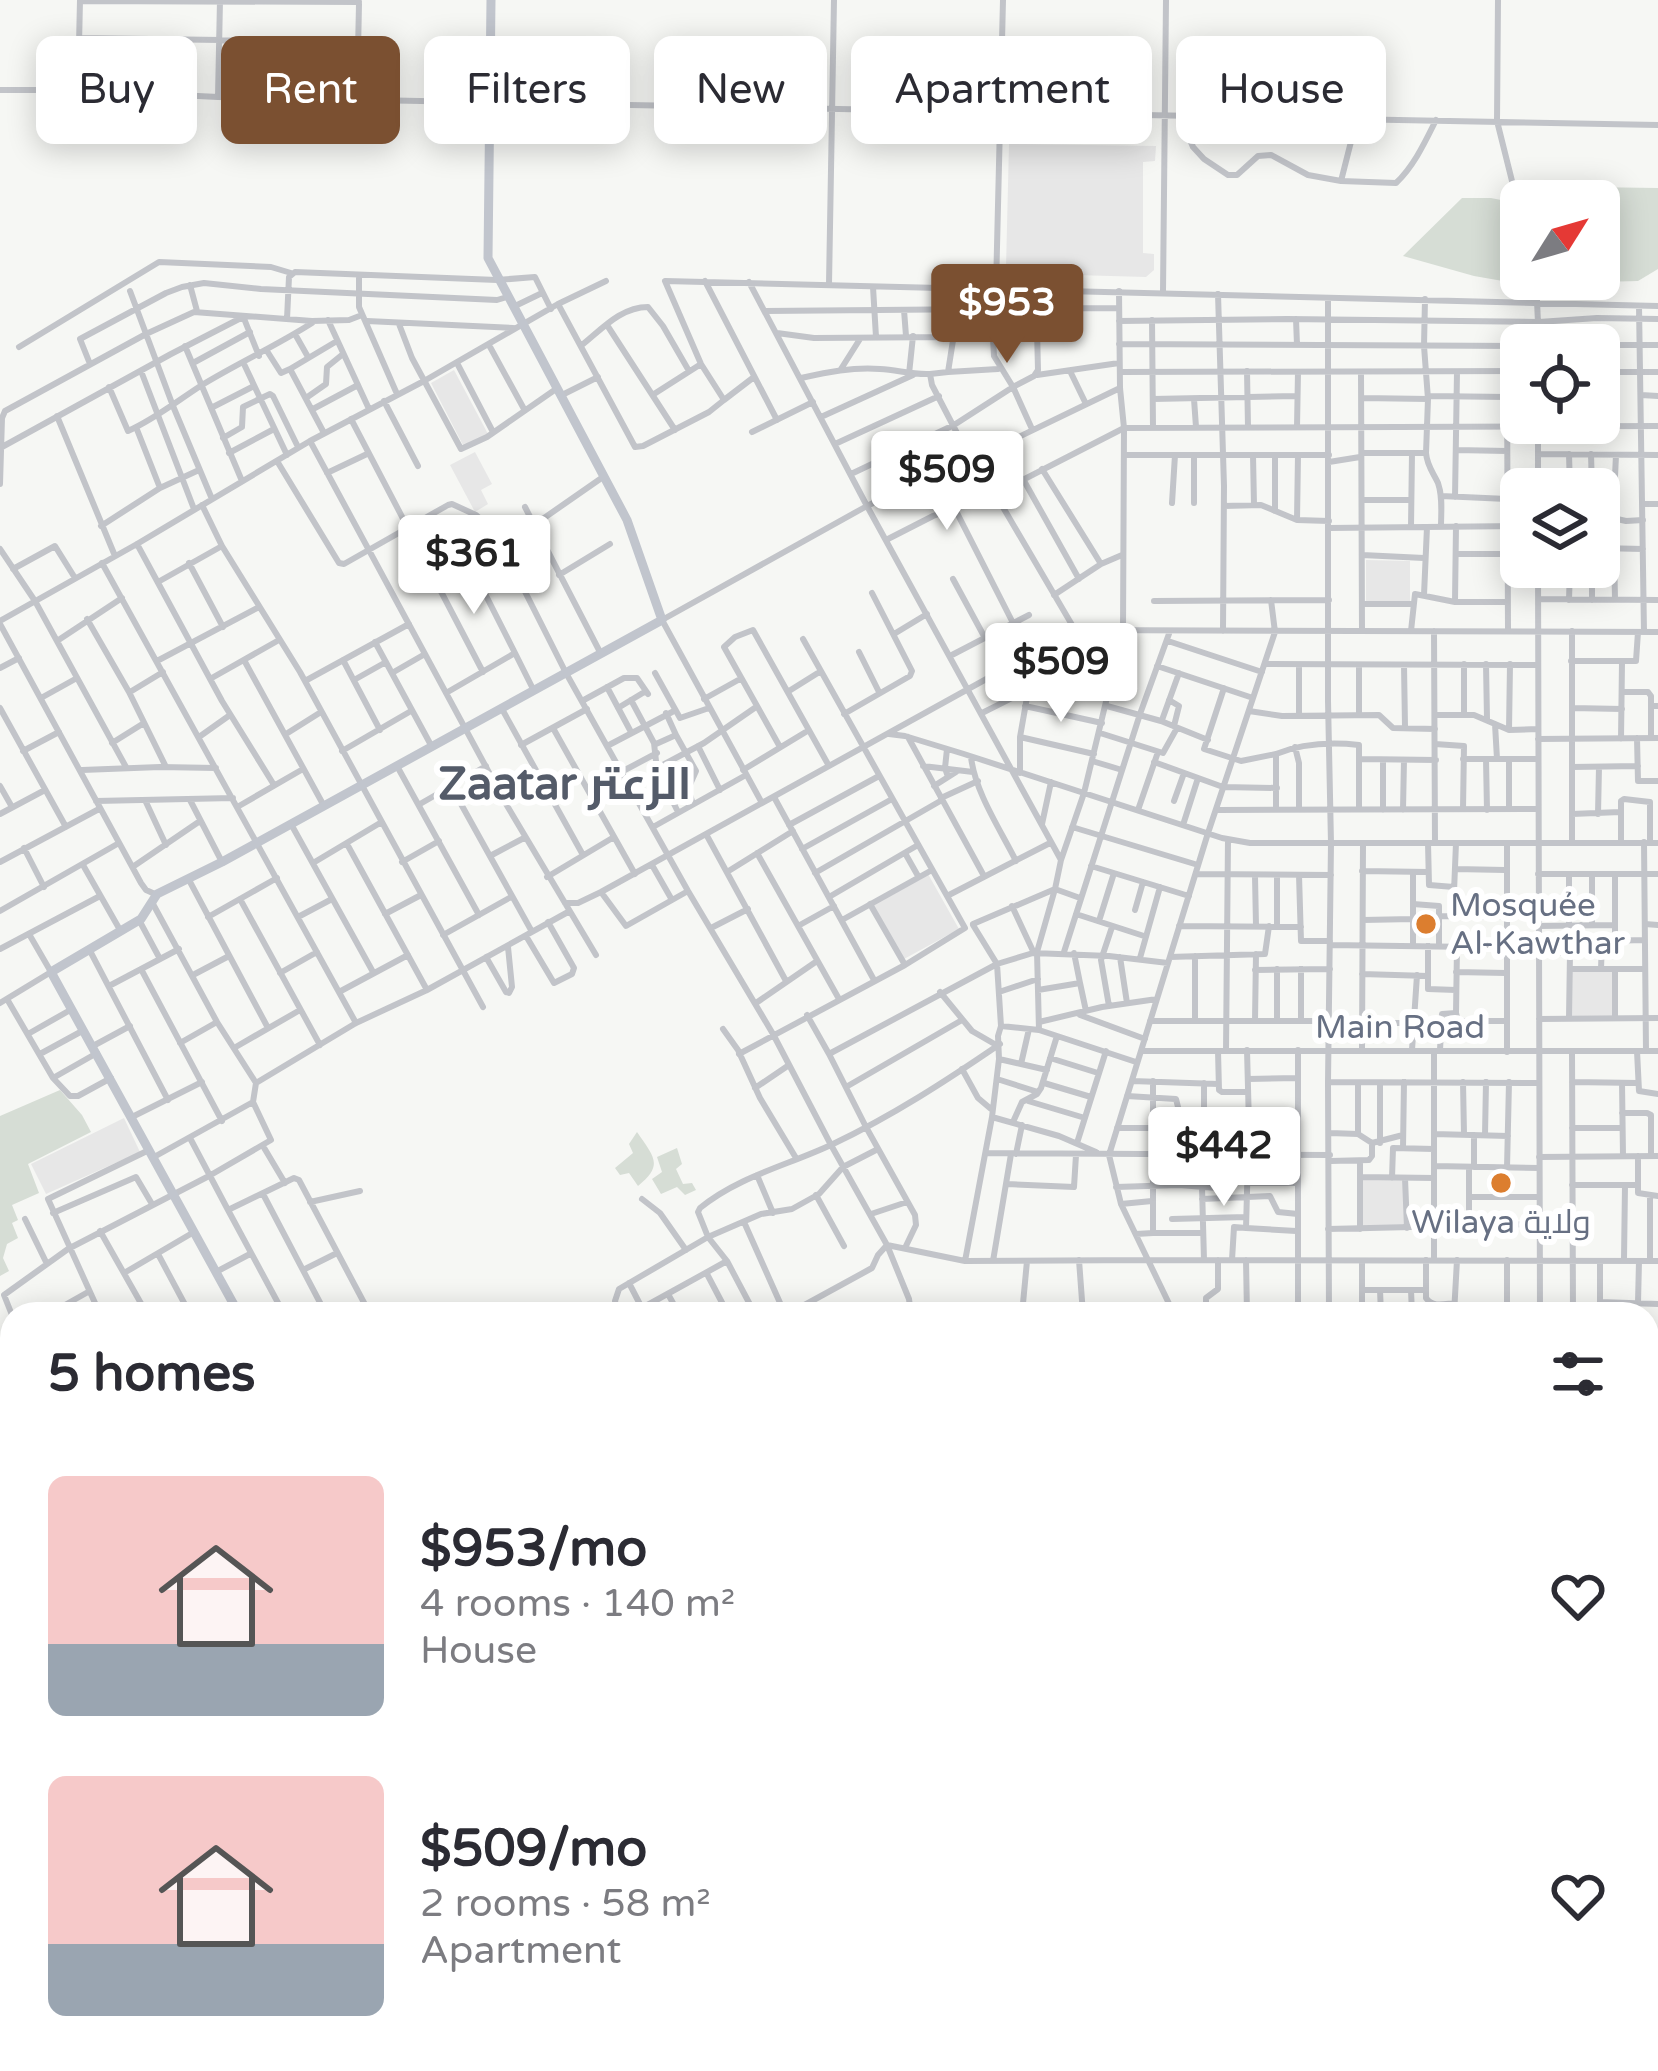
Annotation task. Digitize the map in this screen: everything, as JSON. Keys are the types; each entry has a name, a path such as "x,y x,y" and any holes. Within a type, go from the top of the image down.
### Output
{"main road":[{"path":"490,36 491,0"},
{"path":"233,1302 51,971 139,920 155,899 662,620 627,520 491,269 488,144"}],"street":[{"path":"218,97 220,0"},
{"path":"79,36 80,1 220,0 359,1 358,36"},
{"path":"829,285 834,0"},
{"path":"1002,36 1003,0"},
{"path":"1163,292 1166,0"},
{"path":"1498,0 1497,121 1512,180"},
{"path":"197,40 219,40"},
{"path":"0,90 36,90"},
{"path":"197,96 221,97"},
{"path":"630,104 851,108"},
{"path":"1152,115 1176,115"},
{"path":"1386,119 1658,124"},
{"path":"1191,144 1228,175 1237,175 1258,156 1271,155 1308,175 1396,183 1436,120"},
{"path":"996,288 1000,144"},
{"path":"1341,181 1350,144"},
{"path":"19,347 159,262 271,267 291,274 535,277 582,345 634,447 709,412 754,376"},
{"path":"286,319 291,274"},
{"path":"359,276 357,292 364,318 397,394"},
{"path":"398,277 398,295"},
{"path":"7,1302 4,1295 68,1249 272,1140 254,1102 256,1083 218,1022 155,899 143,887 97,805 0,622 324,433 606,280"},
{"path":"724,400 701,364 665,281 1658,306"},
{"path":"705,281 777,420"},
{"path":"748,282 1061,860"},
{"path":"91,364 80,339 136,307 190,285 510,302 543,292"},
{"path":"190,285 197,312"},
{"path":"873,286 876,337"},
{"path":"948,372 954,287"},
{"path":"1034,376 1038,370 1036,290"},
{"path":"130,291 212,499"},
{"path":"1035,952 1084,793 1123,631 1119,291"},
{"path":"1218,294 1223,631"},
{"path":"1328,297 1329,1302"},
{"path":"1425,299 1426,464 1441,496 1441,527"},
{"path":"1539,302 1539,322"},
{"path":"1570,661 1636,661 1646,535 1639,305"},
{"path":"582,345 625,312 648,307 689,371"},
{"path":"765,311 1119,308"},
{"path":"904,310 911,375"},
{"path":"0,484 2,414 146,334 197,312 520,327"},
{"path":"2,447 244,316"},
{"path":"244,316 263,354 280,373 337,341"},
{"path":"663,326 680,317"},
{"path":"1296,319 1297,344"},
{"path":"1119,320 1658,319"},
{"path":"328,320 369,409"},
{"path":"1152,320 1153,428"},
{"path":"109,387 127,430 136,428 315,321"},
{"path":"399,324 463,450 524,409 598,377"},
{"path":"608,325 675,430"},
{"path":"217,331 224,346"},
{"path":"193,363 250,332"},
{"path":"777,333 860,339 1037,338"},
{"path":"296,334 308,357"},
{"path":"992,338 994,356 1033,429"},
{"path":"841,369 860,339"},
{"path":"1120,344 1500,346"},
{"path":"1620,344 1658,344"},
{"path":"489,345 524,409"},
{"path":"185,346 242,481"},
{"path":"306,398 326,384 327,367 343,354"},
{"path":"457,363 493,432"},
{"path":"244,364 287,454"},
{"path":"654,394 701,364"},
{"path":"851,474 954,425 1034,376 1120,368 1153,373 1500,371"},
{"path":"290,369 324,433"},
{"path":"801,378 841,369 911,375 1000,369"},
{"path":"140,371 181,477 304,681 483,1007"},
{"path":"1070,371 1086,404"},
{"path":"1247,371 1248,427"},
{"path":"1620,372 1658,371"},
{"path":"1298,372 1298,427"},
{"path":"1361,372 1362,631"},
{"path":"1455,497 1456,372"},
{"path":"930,374 971,460 1075,630"},
{"path":"821,417 911,375"},
{"path":"211,408 254,386"},
{"path":"312,410 358,386"},
{"path":"762,804 662,620 867,506 1120,388"},
{"path":"223,438 242,427 241,409 270,394 298,448"},
{"path":"1641,395 1658,396"},
{"path":"1153,399 1296,396"},
{"path":"835,444 939,397"},
{"path":"1362,398 1500,397"},
{"path":"1194,399 1196,427"},
{"path":"384,400 418,466"},
{"path":"752,432 813,402"},
{"path":"57,416 115,556"},
{"path":"351,418 483,672"},
{"path":"886,539 954,507 995,494 1124,428 1500,426"},
{"path":"1620,426 1658,426"},
{"path":"136,428 160,488"},
{"path":"229,453 274,429"},
{"path":"310,441 506,804 596,956"},
{"path":"1507,444 1507,468"},
{"path":"1538,444 1538,468"},
{"path":"1456,450 1507,451"},
{"path":"1411,527 1412,452"},
{"path":"327,473 368,453"},
{"path":"1194,454 1194,503"},
{"path":"1297,520 1298,454"},
{"path":"1124,455 1329,458 1426,454"},
{"path":"1538,454 1658,454"},
{"path":"1569,454 1569,468"},
{"path":"1592,454 1592,468"},
{"path":"1172,503 1175,455"},
{"path":"1253,455 1254,506"},
{"path":"1275,455 1275,511"},
{"path":"1615,468 1616,455"},
{"path":"277,460 334,559 344,564 452,504 490,526 566,673 871,1214 909,1302"},
{"path":"101,526 160,488 199,470"},
{"path":"1042,470 1101,564"},
{"path":"534,525 603,477"},
{"path":"1023,479 1079,579"},
{"path":"1441,496 1500,500"},
{"path":"1362,500 1411,500"},
{"path":"1642,504 1658,504"},
{"path":"1224,506 1254,506 1329,525 1500,526"},
{"path":"954,507 1013,623"},
{"path":"525,508 601,654"},
{"path":"1620,519 1643,520"},
{"path":"1455,602 1456,526"},
{"path":"1424,595 1427,527"},
{"path":"137,544 230,715 274,785"},
{"path":"559,574 610,544"},
{"path":"158,582 222,545"},
{"path":"13,569 56,546 76,578"},
{"path":"0,549 35,601 126,767"},
{"path":"1620,550 1643,549"},
{"path":"1054,595 1123,554"},
{"path":"1456,554 1500,554"},
{"path":"1362,555 1426,558"},
{"path":"102,563 356,1023"},
{"path":"189,563 223,627"},
{"path":"470,564 534,691"},
{"path":"953,579 985,638"},
{"path":"1507,588 1508,631"},
{"path":"1538,588 1540,1302"},
{"path":"1569,588 1569,600"},
{"path":"1592,588 1592,600"},
{"path":"1615,588 1615,599"},
{"path":"844,713 911,674 872,593"},
{"path":"1411,631 1414,594 1455,602 1507,602"},
{"path":"57,641 122,598"},
{"path":"1538,599 1658,600"},
{"path":"1168,1302 1121,1204 1105,1155 1275,632 1271,600"},
{"path":"1154,601 1329,600"},
{"path":"1362,604 1412,604"},
{"path":"157,661 259,607"},
{"path":"894,634 927,614"},
{"path":"950,656 1029,615"},
{"path":"88,620 166,767"},
{"path":"304,681 409,624"},
{"path":"780,747 724,645 755,630 829,766"},
{"path":"256,1083 356,1023 486,958 568,907 669,856 1075,630 1658,632"},
{"path":"1064,953 1170,631"},
{"path":"1434,631 1436,810 1428,883 1454,887"},
{"path":"1572,631 1572,842"},
{"path":"803,639 946,896 997,964 1000,1059 965,1261"},
{"path":"210,679 279,640"},
{"path":"1166,641 1263,668 1538,664"},
{"path":"375,642 432,747"},
{"path":"859,652 879,692"},
{"path":"446,693 515,653"},
{"path":"392,673 425,654"},
{"path":"1035,654 1114,672"},
{"path":"1016,772 1035,654"},
{"path":"0,668 19,658"},
{"path":"244,660 324,806"},
{"path":"343,660 380,730"},
{"path":"354,680 386,662"},
{"path":"1621,739 1622,662"},
{"path":"1464,664 1464,714"},
{"path":"1486,664 1497,759"},
{"path":"1509,730 1510,664"},
{"path":"1298,716 1299,665"},
{"path":"1359,665 1359,715"},
{"path":"1404,665 1406,728"},
{"path":"1157,666 1253,698"},
{"path":"789,691 821,671"},
{"path":"129,692 163,672"},
{"path":"655,673 676,735 696,771 688,789 693,803"},
{"path":"1161,722 1179,673"},
{"path":"1030,676 1110,692"},
{"path":"41,698 77,678"},
{"path":"521,745 553,728 607,687 624,678 637,678 647,693 618,708"},
{"path":"704,699 740,679"},
{"path":"607,687 632,733"},
{"path":"1224,688 1205,750 1233,760 1252,760 1295,747 1358,744 1359,809"},
{"path":"982,713 1028,691"},
{"path":"1435,715 1464,714 1509,730 1572,739 1654,738 1651,696 1622,692"},
{"path":"631,700 656,749 657,768 678,812"},
{"path":"1100,733 1166,752 1179,706 1169,700"},
{"path":"657,768 756,706"},
{"path":"1025,706 1102,723"},
{"path":"1107,706 1208,740"},
{"path":"0,708 66,826"},
{"path":"670,712 682,719 709,708"},
{"path":"502,709 583,855"},
{"path":"1572,709 1622,710"},
{"path":"342,752 412,711"},
{"path":"1249,711 1379,716 1393,728 1435,729"},
{"path":"286,734 321,712"},
{"path":"608,746 670,712"},
{"path":"199,737 230,715"},
{"path":"112,743 145,723"},
{"path":"553,728 635,874"},
{"path":"653,827 720,790 809,730"},
{"path":"23,751 59,731"},
{"path":"886,734 1228,839 1278,844 1651,842"},
{"path":"593,799 676,735"},
{"path":"908,737 983,876"},
{"path":"1020,737 1122,770"},
{"path":"1637,739 1638,799"},
{"path":"1435,744 1462,745 1463,809"},
{"path":"698,746 720,790"},
{"path":"1295,747 1299,809"},
{"path":"947,749 948,777"},
{"path":"1138,810 1158,752"},
{"path":"1276,754 1276,808"},
{"path":"971,757 1016,861"},
{"path":"1359,759 1436,760"},
{"path":"1463,759 1538,759"},
{"path":"1486,759 1487,810"},
{"path":"1509,759 1509,810"},
{"path":"1383,760 1383,810"},
{"path":"1403,810 1404,760"},
{"path":"1154,762 1223,787 1277,788"},
{"path":"398,766 479,915"},
{"path":"420,805 486,766"},
{"path":"923,766 976,777"},
{"path":"1598,814 1599,766"},
{"path":"1572,767 1638,766"},
{"path":"80,770 216,768"},
{"path":"238,807 303,769"},
{"path":"934,785 959,771"},
{"path":"1174,801 1184,773"},
{"path":"728,872 879,776"},
{"path":"815,872 976,777"},
{"path":"1183,825 1198,778"},
{"path":"1638,781 1658,781"},
{"path":"1042,824 1051,782"},
{"path":"506,804 543,783"},
{"path":"0,786 12,807"},
{"path":"451,786 557,982 574,968 548,922"},
{"path":"0,814 45,790"},
{"path":"774,797 874,980"},
{"path":"0,862 97,805 233,798"},
{"path":"802,849 892,799"},
{"path":"145,800 166,845"},
{"path":"190,800 222,862"},
{"path":"1621,843 1622,800 1649,800 1654,812 1645,874 1646,1018 1638,1084 1640,1093 1658,1094"},
{"path":"1216,810 1538,809"},
{"path":"1572,814 1620,812"},
{"path":"133,867 200,821"},
{"path":"313,863 380,823"},
{"path":"291,824 373,972"},
{"path":"1072,827 1228,876 1331,874"},
{"path":"706,834 786,980"},
{"path":"490,856 525,837"},
{"path":"548,877 614,837"},
{"path":"1228,839 1227,1021 1218,1084 1222,1092 1247,1092"},
{"path":"402,862 440,841"},
{"path":"946,896 1052,842"},
{"path":"0,911 119,843"},
{"path":"1362,1050 1363,843"},
{"path":"1453,916 1456,843"},
{"path":"1507,843 1507,1052"},
{"path":"347,844 427,990"},
{"path":"829,897 918,845"},
{"path":"25,848 44,887"},
{"path":"758,853 839,999"},
{"path":"905,853 918,878"},
{"path":"83,865 120,931"},
{"path":"652,865 672,900"},
{"path":"1091,866 1189,896"},
{"path":"1455,869 1507,870"},
{"path":"842,920 932,870"},
{"path":"1362,871 1428,872"},
{"path":"1413,872 1413,946"},
{"path":"1099,922 1114,873"},
{"path":"1538,874 1658,874"},
{"path":"1592,874 1592,925"},
{"path":"1615,874 1615,940"},
{"path":"1255,875 1256,926"},
{"path":"829,1054 940,992 997,964 1035,952 1169,960 1267,953 1277,875"},
{"path":"1300,875 1302,942 1570,953 1580,951 1580,925"},
{"path":"1569,875 1569,925"},
{"path":"208,917 277,878"},
{"path":"189,880 268,1028"},
{"path":"1135,910 1144,882"},
{"path":"1139,959 1160,887"},
{"path":"739,1054 1012,905 1054,889 1080,898"},
{"path":"602,892 626,926 688,891"},
{"path":"385,914 421,895"},
{"path":"0,949 100,896"},
{"path":"443,935 512,897"},
{"path":"240,899 320,1045"},
{"path":"298,917 333,899"},
{"path":"870,904 904,965"},
{"path":"1413,904 1437,904 1439,946"},
{"path":"1012,905 1035,952 1039,1026"},
{"path":"799,926 833,906"},
{"path":"712,928 748,909"},
{"path":"1076,914 1144,936"},
{"path":"1440,916 1506,917"},
{"path":"1361,920 1413,919"},
{"path":"139,920 160,959"},
{"path":"1645,924 1658,925"},
{"path":"1539,926 1615,925"},
{"path":"1180,926 1301,927"},
{"path":"1109,1006 1102,955 1112,927"},
{"path":"29,934 51,971 3,1001 53,1078 74,1097 111,1078"},
{"path":"1601,969 1602,941 1645,940"},
{"path":"486,958 509,992 507,945"},
{"path":"1428,946 1427,987 1456,990"},
{"path":"1457,947 1458,1022 1507,1021"},
{"path":"89,949 168,1100"},
{"path":"109,986 178,949"},
{"path":"280,973 317,952"},
{"path":"1074,953 1081,1012"},
{"path":"1569,1018 1570,953"},
{"path":"1255,1021 1256,954"},
{"path":"1646,954 1658,954"},
{"path":"339,992 408,955"},
{"path":"193,975 229,956"},
{"path":"1195,1021 1196,956"},
{"path":"1120,957 1127,1003"},
{"path":"755,1004 818,961"},
{"path":"141,969 222,1120"},
{"path":"1277,969 1277,1021"},
{"path":"1300,969 1301,1021"},
{"path":"1256,970 1330,969"},
{"path":"1570,969 1646,969"},
{"path":"1615,969 1615,1018"},
{"path":"1456,972 1507,973"},
{"path":"1362,974 1428,976"},
{"path":"1412,1051 1417,976"},
{"path":"999,992 1038,979"},
{"path":"1038,990 1080,983"},
{"path":"940,992 972,1031 999,1045"},
{"path":"1001,1027 1029,1029 1081,1012 1157,999"},
{"path":"27,1034 72,1009"},
{"path":"234,1048 300,1010"},
{"path":"1081,1012 1145,1039"},
{"path":"1431,1302 1426,1291 1434,1227 1434,1082 1442,1014 1456,1012"},
{"path":"807,1015 915,1215 916,1225 905,1248"},
{"path":"1539,1019 1658,1018"},
{"path":"846,1088 962,1020"},
{"path":"1150,1021 1329,1021"},
{"path":"180,1043 218,1022"},
{"path":"1362,1023 1412,1023"},
{"path":"53,1078 130,1026"},
{"path":"1039,1026 1137,1063"},
{"path":"723,1029 796,1158"},
{"path":"1021,1064 1029,1029"},
{"path":"39,1054 84,1030"},
{"path":"993,1261 1018,1124 1025,1100 1043,1083 1057,1036"},
{"path":"749,1302 708,1237 700,1208 757,1175 901,1109 999,1045"},
{"path":"1246,1050 1249,1124"},
{"path":"1298,1050 1298,1302"},
{"name":"Main Road","path":"1141,1051 1658,1051"},
{"path":"1077,1143 1106,1052"},
{"path":"1572,1052 1573,1302"},
{"path":"1050,1058 1099,1074"},
{"path":"1000,1059 1047,1070"},
{"path":"755,1088 789,1065"},
{"path":"962,1069 992,1114 1105,1155"},
{"path":"1247,1079 1297,1078"},
{"path":"997,1079 1038,1092"},
{"path":"1132,1081 1218,1084"},
{"path":"1153,1081 1153,1233"},
{"path":"132,1117 202,1082"},
{"path":"1328,1082 1539,1083"},
{"path":"984,1153 1360,1161 1371,1158 1376,1143 1380,1082"},
{"path":"1403,1148 1404,1082"},
{"path":"1463,1082 1464,1134"},
{"path":"1485,1135 1486,1082"},
{"path":"1507,1168 1509,1082"},
{"path":"1572,1082 1638,1084"},
{"path":"1622,1082 1623,1156"},
{"path":"1043,1083 1091,1097"},
{"path":"1358,1083 1358,1134"},
{"path":"1204,1084 1204,1156"},
{"path":"1127,1096 1177,1099 1182,1116 1231,1114 1233,1155"},
{"path":"1025,1100 1085,1118"},
{"path":"93,1302 50,1197 190,1138 254,1102"},
{"path":"1539,1157 1655,1156 1655,1126 1649,1114 1622,1113"},
{"path":"1233,1124 1296,1126"},
{"path":"1117,1128 1204,1128"},
{"path":"1572,1128 1622,1128"},
{"path":"1330,1132 1358,1134 1376,1143 1403,1135"},
{"path":"1434,1134 1508,1136"},
{"path":"1469,1226 1474,1135"},
{"path":"190,1138 278,1302"},
{"path":"263,1146 285,1183"},
{"path":"1392,1178 1395,1147 1434,1149"},
{"path":"617,1302 616,1294 629,1283 708,1237 761,1214 785,1212 816,1196 843,1167 878,1149"},
{"path":"1007,1184 1074,1187 1076,1155"},
{"path":"1116,1187 1219,1186 1220,1156"},
{"path":"1246,1228 1248,1156"},
{"path":"887,1245 965,1261 1654,1261 1654,1196 1639,1195 1638,1156"},
{"path":"1360,1161 1360,1228"},
{"path":"1434,1166 1539,1168"},
{"path":"757,1175 773,1213"},
{"path":"53,1213 136,1177 153,1206"},
{"path":"1360,1177 1434,1178"},
{"path":"228,1210 294,1178 299,1180 364,1302"},
{"path":"1405,1178 1406,1228"},
{"path":"1247,1183 1298,1183"},
{"path":"1572,1185 1637,1185"},
{"path":"1624,1261 1625,1185"},
{"path":"1202,1186 1204,1260"},
{"path":"310,1202 360,1191"},
{"path":"262,1194 319,1302"},
{"path":"816,1196 844,1246"},
{"path":"1202,1199 1270,1196 1278,1212 1298,1214"},
{"path":"1469,1197 1540,1197"},
{"path":"642,1199 660,1213 686,1251"},
{"path":"1121,1204 1152,1201"},
{"path":"871,1214 908,1202"},
{"path":"1172,1219 1246,1217"},
{"path":"25,1219 47,1264"},
{"path":"744,1222 781,1302"},
{"path":"1328,1229 1540,1224"},
{"path":"1232,1260 1234,1228 1298,1231"},
{"path":"100,1232 140,1302"},
{"path":"124,1273 194,1232"},
{"path":"1136,1234 1204,1233"},
{"path":"809,1302 872,1268 887,1245"},
{"path":"303,1270 337,1253"},
{"path":"158,1254 184,1302"},
{"path":"216,1272 252,1254"},
{"path":"1079,1260 1083,1302"},
{"path":"1206,1302 1218,1289 1218,1260"},
{"path":"1246,1260 1247,1302"},
{"path":"1454,1302 1457,1260"},
{"path":"1507,1260 1507,1302"},
{"path":"656,1302 727,1261"},
{"path":"1023,1302 1028,1261"},
{"path":"1362,1261 1362,1302"},
{"path":"1600,1261 1600,1302"},
{"path":"1638,1302 1639,1261"},
{"path":"707,1274 722,1302"},
{"path":"629,1283 638,1302"},
{"path":"1362,1290 1426,1291"},
{"path":"1380,1290 1380,1302"},
{"path":"1411,1290 1412,1302"},
{"path":"71,1302 88,1292"},
{"path":"668,1294 672,1302"}],"shaded area":[{"path":"1009,144 1156,146 1155,161 1143,162 1143,253 1154,254 1154,270 1146,277 1075,275 1075,266 1068,266 1067,275 1062,265 1032,265 1031,275 1013,274 1006,268"},
{"path":"1620,187 1658,188 1658,269 1638,281 1620,281"},
{"path":"1462,198 1500,200 1500,281 1403,256"},
{"path":"454,370 488,434 464,447 431,383"},
{"path":"475,452 492,484 481,490 488,504 475,512 450,465"},
{"path":"1366,560 1410,561 1410,603 1366,603"},
{"path":"928,874 959,929 904,959 873,905"},
{"path":"1572,972 1612,972 1612,1017 1572,1016"},
{"path":"60,1090 91,1132 28,1164 39,1193 12,1205 18,1238 7,1244 3,1258 9,1271 0,1276 0,1116"},
{"path":"124,1118 140,1152 46,1194 31,1164"},
{"path":"637,1132 654,1160 651,1172 638,1186 629,1173 620,1175 615,1168 633,1153 629,1144"},
{"path":"677,1148 682,1164 676,1169 683,1184 692,1183 696,1190 685,1195 677,1187 661,1194 652,1179 662,1172 657,1157"},
{"path":"1362,1180 1404,1180 1404,1227 1363,1227"}],"place":[{"name":"Mosquée Al-Kawthar","path":"1426,924"},
{"name":"Wilaya ولاية","path":"1501,1183"}],"district":[{"name":"Zaatar الزعتر","path":"565,785"}]}
